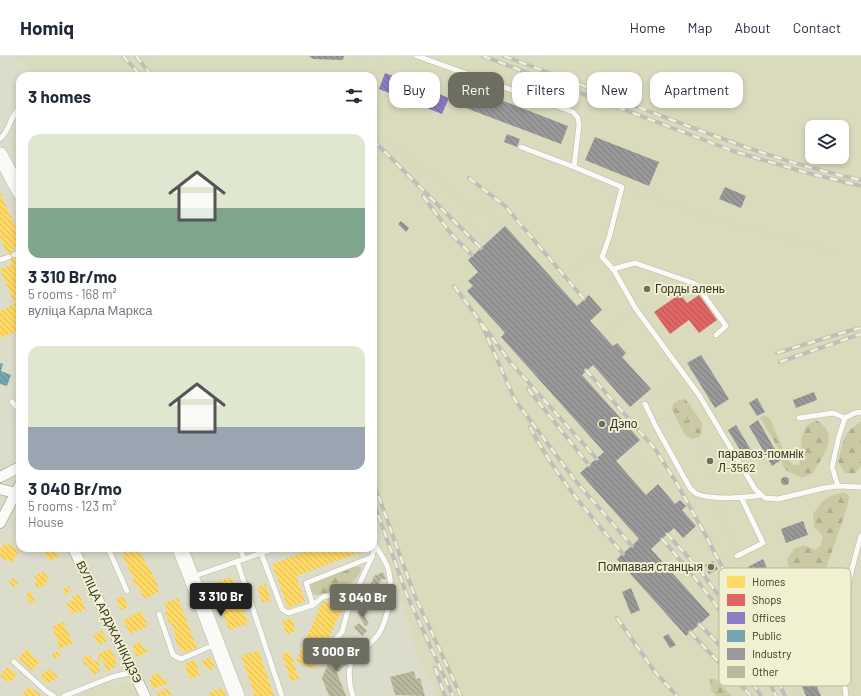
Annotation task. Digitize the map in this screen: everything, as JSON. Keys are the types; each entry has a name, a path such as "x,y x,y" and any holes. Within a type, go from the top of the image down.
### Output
{"main road":[{"path":"0,155 10,166 16,182"},
{"path":"181,552 188,580 222,641 237,696"}],"street":[{"path":"0,477 16,469"},
{"path":"0,489 16,491"},
{"path":"0,523 16,496"},
{"name":"ВУЛІЦА АРДЖАНІКІДЗЭ","path":"75,552 145,696"}],"lane":[{"path":"417,56 573,112 578,118 579,125 574,167"},
{"path":"0,139 6,133 16,111"},
{"path":"521,147 622,187 609,238 602,257 613,269 636,309 699,395 754,489 765,498 778,499 824,488 838,486 861,487"},
{"path":"0,260 16,254"},
{"path":"613,269 635,263 696,284 726,326 716,335"},
{"path":"12,402 16,406"},
{"path":"645,404 690,488 696,494 741,498 762,495"},
{"path":"838,486 832,467 839,436 845,418 861,412"},
{"path":"799,418 833,414 845,418"},
{"path":"737,556 763,543 741,498"},
{"path":"851,573 861,536"},
{"path":"353,696 350,688 349,672 355,657 370,646 379,633 385,620 390,596 390,572 377,549"},
{"path":"110,552 127,591"},
{"path":"241,552 244,559"},
{"path":"188,580 264,552"},
{"path":"329,647 342,632 350,606 373,552"},
{"path":"261,553 282,609 288,613 313,605 323,597 332,595 350,606"},
{"path":"313,605 306,583 372,557"},
{"path":"237,561 282,696"},
{"path":"159,614 173,655 181,659 222,641"},
{"path":"14,662 46,691 54,696"},
{"path":"64,696 112,677 133,672"},
{"path":"845,686 846,696"}],"path":[{"path":"356,56 366,72"},
{"path":"377,72 384,56"},
{"path":"377,93 422,111 422,108 443,116 450,97 436,92 445,67"},
{"path":"377,104 381,118"},
{"path":"6,133 10,166"},
{"path":"377,135 438,178 474,210"},
{"path":"1,184 16,215"},
{"path":"622,187 652,196 716,220 838,253"},
{"path":"487,242 466,218 478,205 501,225"},
{"path":"484,239 501,225 510,222 560,280 588,254 602,257"},
{"path":"606,332 636,309"},
{"path":"645,404 666,386 684,374"},
{"path":"666,386 669,391 668,395 670,399 675,398"},
{"path":"669,391 673,389 676,390 677,394 675,398 700,443 698,448 715,478 718,478 722,475 722,472 706,444 700,443"},
{"path":"655,425 699,395"},
{"path":"0,429 16,419"},
{"path":"0,443 16,466"},
{"path":"651,469 643,477 628,462 637,453 651,469 669,485 684,477"},
{"path":"0,457 8,456"},
{"path":"714,496 742,568"},
{"path":"127,591 143,601 150,600 188,580"},
{"path":"150,600 159,614"},
{"path":"222,641 264,643"},
{"path":"797,686 802,696"}],"shaded area":[{"path":"15,56 861,56 861,696 436,696 432,682 416,652 406,615 377,532 377,72 37,72"},
{"path":"128,681 136,696 76,696 107,682 114,688"}],"green space":[{"path":"685,399 702,424 699,437 692,439 685,435 672,410 673,404 679,400"},
{"path":"763,415 770,418 786,457 793,465 799,465 802,454 801,439 806,426 816,420 822,424 828,434 828,446 823,457 811,474 802,478 787,471 782,465 782,454 760,418"},
{"path":"861,422 861,466 854,474 845,473 838,462 842,443 850,430"},
{"path":"844,492 849,496 847,508 826,568 789,568 787,559 794,549 804,545 815,550 821,545 823,536 814,527 813,514 821,503 830,496"},
{"path":"351,567 361,567 360,574 351,583 322,595 315,595 310,590 311,584"},
{"path":"710,679 715,679 719,683 719,686 722,686 732,696 716,696 711,690"}],"building: Homes":[{"path":"0,192 16,228 16,248 11,250 16,260 16,332 0,338 0,311 15,304 0,270 12,264 0,238"},
{"path":"4,542 16,548 16,552 18,552 12,563 0,557 0,550"},
{"path":"44,552 58,552 59,556 49,561"},
{"path":"120,552 140,552 148,568 149,567 158,586 156,586 159,592 144,599 138,585 135,586 132,580 135,578 134,575 132,576 123,557 125,556 124,553 121,554"},
{"path":"305,552 361,552 296,576 305,601 288,608 272,564"},
{"path":"44,571 49,580 46,581 47,584 37,588 34,584 37,582 34,576"},
{"path":"232,577 248,624 229,630 213,584"},
{"path":"12,578 19,582 15,587 9,583"},
{"path":"265,584 271,600 263,603 257,587"},
{"path":"69,586 71,591 64,595 62,590"},
{"path":"31,591 35,601 30,604 26,594"},
{"path":"79,594 86,609 72,614 66,604 73,600 72,597"},
{"path":"123,596 128,607 121,610 116,599"},
{"path":"178,598 197,648 183,653 174,636 176,636 171,622 169,623 165,612 167,611 164,603"},
{"path":"323,601 342,609 314,669 296,661"},
{"path":"141,611 148,626 130,634 123,620"},
{"path":"292,618 296,631 286,634 282,621"},
{"path":"63,622 73,643 59,649 57,645 59,643 52,627"},
{"path":"102,631 107,641 99,645 93,635"},
{"path":"140,641 144,650 147,648 149,651 137,657 132,646"},
{"path":"111,648 117,663 113,665 115,667 107,671 102,659 99,660 97,655"},
{"path":"27,649 32,654 31,655 40,661 32,671 18,659"},
{"path":"258,650 274,696 255,696 241,656"},
{"path":"58,651 61,656 54,659 52,654"},
{"path":"290,652 299,679 291,681 282,654"},
{"path":"90,655 93,662 98,660 100,665 97,666 100,672 93,675 88,665 86,666 82,659"},
{"path":"211,657 215,668 209,670 208,666 205,668 202,661"},
{"path":"195,660 200,675 190,679 184,664"},
{"path":"7,667 17,674 10,683 0,676"},
{"path":"49,669 58,677 54,681 52,679 48,684 40,677 45,670 46,672"},
{"path":"160,673 162,680 166,678 168,683 153,689 149,677"},
{"path":"29,686 42,696 21,696"},
{"path":"168,688 171,695 158,696 156,693"},
{"path":"222,688 226,696 210,696 209,693"}],"building: Shops":[{"path":"680,294 687,303 699,295 717,320 699,333 689,320 670,334 654,312"}],"building: Offices":[{"path":"385,73 389,75 389,93 379,89"},
{"path":"440,94 448,98 442,114 427,108 440,108"}],"building: Public":[{"path":"0,363 3,364 1,371 11,375 7,386 0,384"}],"building: Industry":[{"path":"309,56 344,56 343,60 313,59"},
{"path":"504,101 512,104 512,108 522,108 568,126 561,144 466,108 504,108"},
{"path":"507,134 520,139 517,147 504,142"},
{"path":"595,137 659,162 649,186 585,160"},
{"path":"725,187 746,196 741,208 719,199"},
{"path":"401,221 409,228 406,232 398,224"},
{"name":"Дэпо","path":"505,226 577,306 589,295 602,310 590,321 613,346 617,343 626,353 622,357 651,389 630,407 593,365 582,375 640,440 616,461 646,495 658,484 675,504 680,500 686,506 682,510 696,526 683,538 674,528 651,549 710,615 686,636 617,559 639,539 580,473 604,452 501,337 505,333 467,291 473,286 468,281 478,272 468,260"},
{"path":"701,355 729,399 715,408 687,363"},
{"path":"814,392 817,400 796,408 793,400"},
{"path":"757,398 765,412 757,416 749,403"},
{"path":"758,420 781,460 772,466 749,426"},
{"path":"736,425 751,450 743,455 728,430"},
{"path":"783,477 787,477 789,481 787,485 783,485 781,483 781,479"},
{"path":"803,521 808,535 786,543 781,529"},
{"path":"763,559 767,568 748,568"},
{"name":"Помпавая станцыя","path":"713,561 718,569 709,574 705,565"},
{"path":"631,588 640,610 631,614 622,592"},
{"path":"668,634 676,645 670,648 663,637"},
{"path":"802,686 817,686 821,696 806,696"}],"building: Other":[{"path":"383,572 386,579 381,579 372,602 365,600 374,576"},
{"path":"361,609 369,624 365,626 357,612"},
{"path":"359,623 367,631 362,636 354,627"},
{"path":"348,640 354,646 344,657 348,662 337,673 346,696 329,696 322,678 328,664"},
{"path":"414,671 416,679 420,678 425,696 395,695 390,677"}],"railway":[{"path":"123,56 137,72"},
{"path":"136,56 149,72"},
{"path":"483,56 733,151 804,172 861,186"},
{"path":"504,56 750,149 805,166 861,180"},
{"path":"377,144 481,248"},
{"path":"469,178 505,206 584,299"},
{"path":"423,196 452,235 472,255"},
{"path":"454,286 511,363 597,459"},
{"path":"481,323 515,400 574,479 632,546"},
{"path":"777,353 861,328"},
{"path":"780,362 861,334"},
{"path":"586,370 655,449 676,482 723,568"},
{"path":"528,389 589,465"},
{"path":"530,427 539,444 561,477 585,509 623,554"},
{"path":"377,492 414,594 461,696"},
{"path":"377,511 406,593 453,696"},
{"path":"667,534 686,554 719,596"},
{"path":"662,539 684,564 719,609"},
{"path":"617,618 655,672 677,696"},
{"path":"699,624 719,644"},
{"path":"690,632 719,662"},
{"path":"435,668 445,696"},
{"path":"741,686 751,696"},
{"path":"755,686 761,696"},
{"path":"771,686 776,696"},
{"path":"780,686 785,696"}],"place":[{"name":"Горды алень","path":"647,289"},
{"name":"Дэпо","path":"602,424"},
{"name":"паравоз-помнік Л-3562","path":"710,461"},
{"name":"Помпавая станцыя","path":"711,567"}]}
